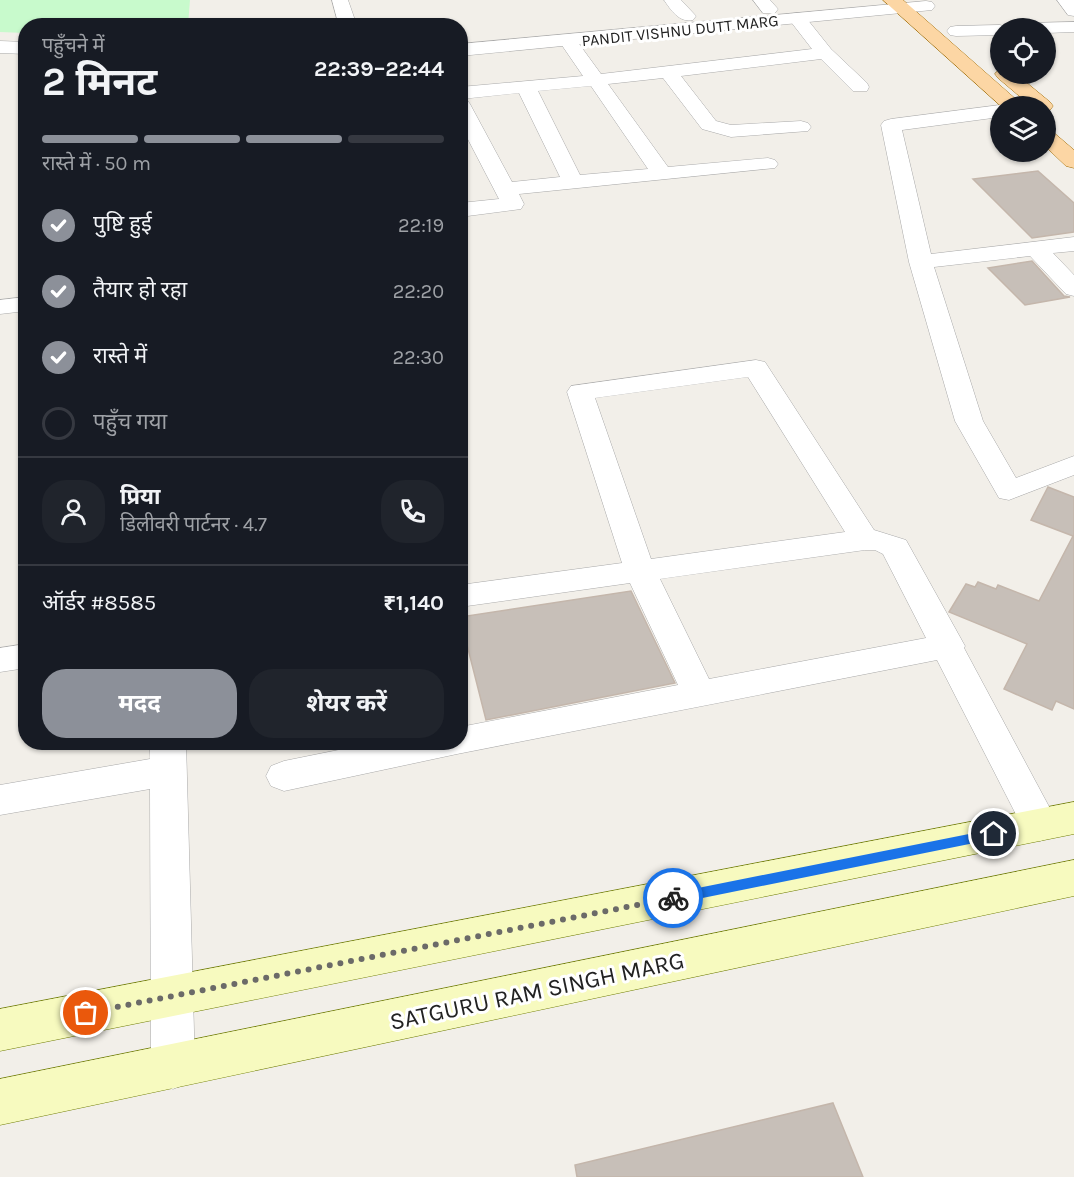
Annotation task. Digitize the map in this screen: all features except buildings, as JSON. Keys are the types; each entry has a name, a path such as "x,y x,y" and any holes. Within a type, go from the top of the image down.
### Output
{"main road":[{"path":"922,3 974,47"},
{"path":"896,4 1001,96"},
{"path":"1015,84 1027,96"},
{"path":"1056,130 1074,161"},
{"path":"0,1030 1057,821"},
{"name":"SATGURU RAM SINGH MARG","path":"0,1102 172,1068 1074,878"}],"street":[{"path":"340,0 346,18"},
{"path":"672,0 687,16"},
{"name":"PANDIT VISHNU DUTT MARG","path":"468,34 687,16 765,4 863,0"},
{"path":"1065,0 1074,11"},
{"name":"PANDIT VISHNU DUTT MARG","path":"468,49 797,18 896,4 922,3"},
{"path":"797,18 825,53 860,87"},
{"path":"1056,27 1074,27"},
{"path":"956,32 990,30"},
{"path":"568,41 663,175"},
{"path":"0,47 18,48"},
{"path":"468,92 597,81 825,53"},
{"path":"0,60 18,61"},
{"path":"668,72 709,125 731,132 801,127"},
{"path":"526,87 573,183"},
{"path":"990,112 891,125 921,262 969,421 1009,491 1074,465"},
{"path":"468,119 513,204 468,209"},
{"path":"505,189 768,164"},
{"path":"921,262 1074,244"},
{"path":"1035,248 1074,289"},
{"path":"0,307 18,305"},
{"path":"699,693 640,571 580,392 756,368 865,540"},
{"path":"468,595 878,540 895,547 949,646 1057,821"},
{"path":"468,739 949,646"},
{"path":"0,660 18,657"},
{"path":"284,776 412,750"},
{"path":"0,800 168,757 172,1068"}],"green space":[{"path":"0,0 190,0 189,18 18,18 18,33 0,32"}],"way so far":[{"path":"86,1013 673,898"}],"route":[{"path":"673,898 994,834"}]}
